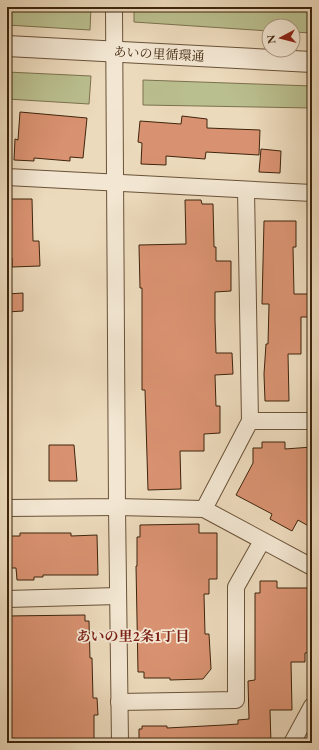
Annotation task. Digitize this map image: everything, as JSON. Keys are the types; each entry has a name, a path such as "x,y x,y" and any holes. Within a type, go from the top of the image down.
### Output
{"street":[{"path":"114,7 120,743"},
{"name":"あいの里循環通","path":"7,46 312,62"},
{"path":"7,178 312,193"},
{"path":"204,509 250,421 246,190"},
{"path":"250,421 312,421"},
{"path":"7,508 117,507 204,509 312,567"},
{"path":"119,702 236,700 236,587 262,541"},
{"path":"7,599 118,596"},
{"path":"292,743 312,706"}],"green space":[{"path":"7,7 91,7 90,30 7,25"},
{"path":"134,7 238,7 312,11 312,33 301,32 301,18 261,18 261,30 134,22"},
{"path":"7,72 91,76 89,104 7,99"},
{"path":"143,80 312,86 312,108 143,105"}],"building":[{"path":"20,112 87,118 83,158 70,157 70,161 34,158 34,161 14,160 15,139 18,140"},
{"path":"182,116 207,119 207,128 260,130 259,155 206,152 205,159 166,156 166,165 141,164 142,143 138,142 140,121 181,124"},
{"path":"261,149 281,151 280,173 259,172"},
{"path":"7,199 32,199 33,241 39,241 40,266 12,267 12,258 7,259"},
{"path":"185,200 201,200 202,204 213,204 214,247 216,247 216,261 231,261 231,291 215,292 215,320 216,353 232,353 233,374 215,375 216,406 220,406 220,433 204,434 204,451 180,451 181,489 148,490 145,390 142,390 142,288 140,288 139,245 186,244"},
{"path":"264,221 296,221 296,247 293,247 294,294 310,294 311,317 301,317 301,354 288,354 289,401 265,401 264,374 266,344 268,344 269,304 262,304"},
{"path":"23,293 23,311 7,312 7,294"},
{"path":"262,442 285,442 285,449 312,447 312,528 298,520 292,531 270,519 272,514 236,495 253,463 253,448 262,448"},
{"path":"49,445 74,445 77,481 49,481"},
{"path":"199,524 199,533 217,533 217,579 209,579 209,594 204,594 205,634 209,634 211,669 203,679 170,680 170,678 144,678 144,672 138,672 136,566 137,537 140,537 140,525"},
{"path":"20,533 71,533 71,536 97,535 98,575 43,575 43,577 34,577 34,580 17,580 16,568 7,568 7,536 20,536"},
{"path":"260,581 277,581 277,588 312,588 312,652 305,653 305,662 291,662 292,710 270,710 271,743 139,743 139,729 142,729 142,726 167,726 167,728 224,725 238,724 238,720 249,719 248,681 255,680 255,593 260,593"},
{"path":"85,615 85,621 89,621 93,698 97,698 98,715 94,715 94,743 7,743 7,616"}],"district":[{"name":"あいの里2条1丁目","path":"133,636"}]}
